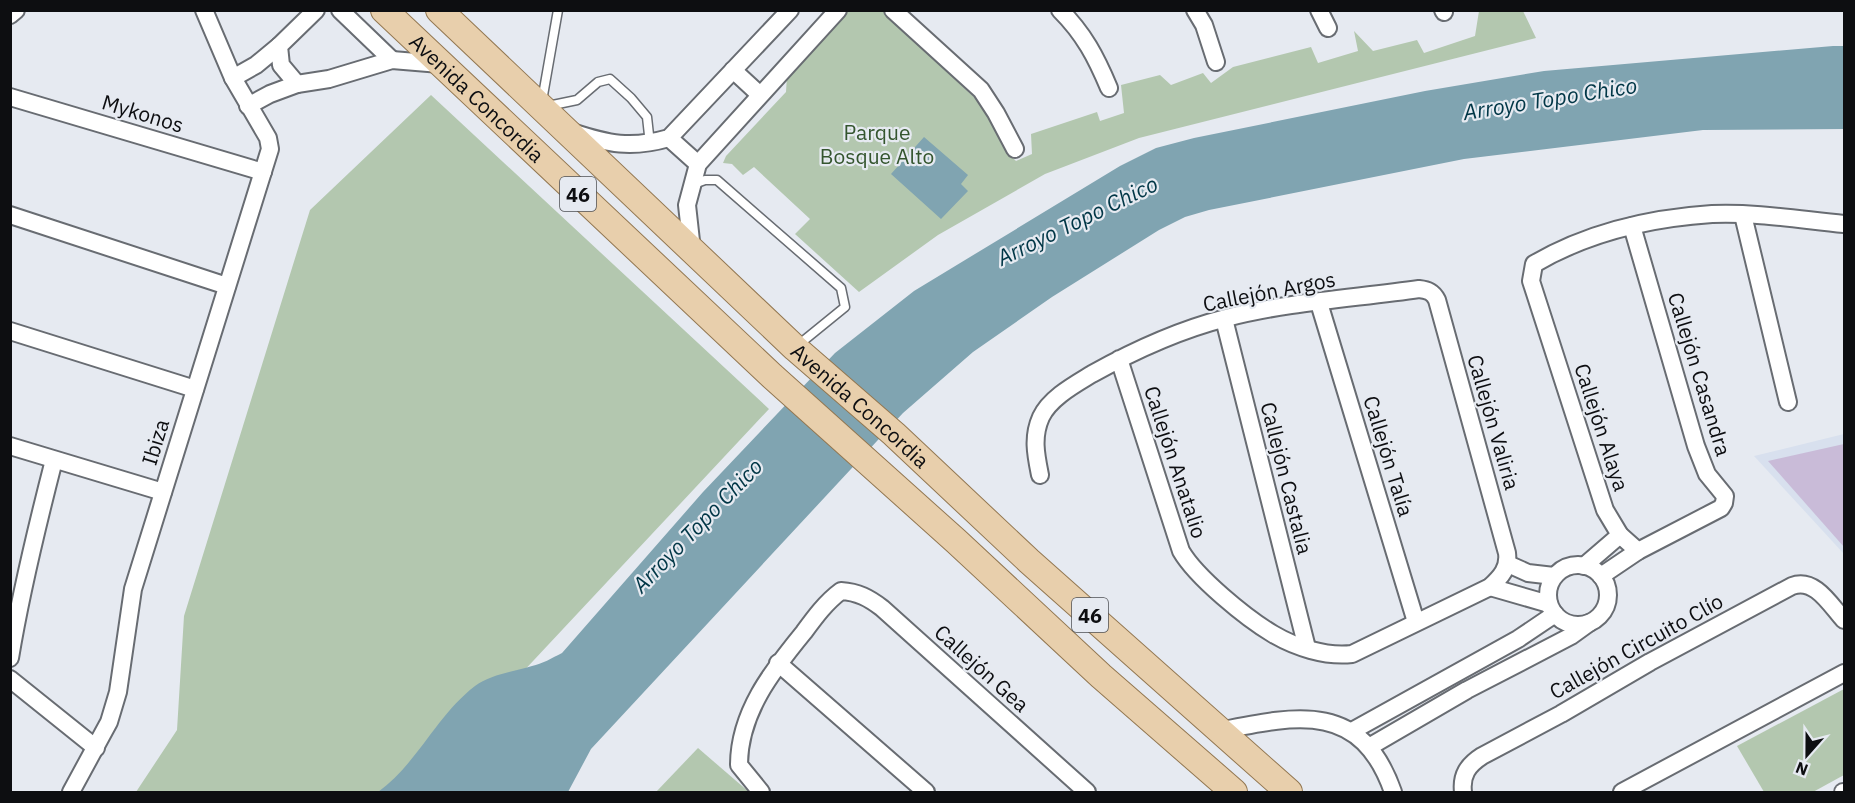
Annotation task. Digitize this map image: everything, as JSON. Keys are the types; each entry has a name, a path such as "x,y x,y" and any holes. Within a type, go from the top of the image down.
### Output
{"main road":[{"name":"Avenida Concordia","path":"384,10 772,376 868,461 1101,676 1234,792"},
{"name":"Avenida Concordia","path":"439,10 795,348 894,434 1029,561 1289,792"}],"street":[{"path":"10,15 16,10"},
{"name":"Ibiza","path":"71,792 110,722 118,692 133,589 270,144 233,78 204,10"},
{"path":"233,78 256,65 316,10"},
{"path":"340,10 392,60"},
{"path":"565,130 611,144 633,146 669,138 790,10"},
{"path":"692,250 687,205 698,164 838,10"},
{"path":"893,10 981,90 1015,149"},
{"path":"1060,10 1073,22 1094,52 1109,88"},
{"path":"1195,10 1204,25 1216,62"},
{"path":"1319,10 1328,28"},
{"path":"279,46 281,65 297,84"},
{"path":"248,106 270,94 297,84 329,79 392,60 440,64"},
{"path":"733,70 760,95"},
{"name":"Mykonos","path":"10,97 263,172"},
{"path":"669,138 698,164"},
{"path":"1632,226 1679,217 1714,214 1845,224"},
{"path":"10,215 227,286"},
{"path":"1743,215 1788,402"},
{"name":"Callejón Alaya","path":"1632,226 1591,237 1560,249 1534,264 1531,280 1605,510 1620,535 1638,551"},
{"name":"Callejón Casandra","path":"1632,226 1696,446 1707,474 1725,496 1721,508 1638,551"},
{"name":"Callejón Argos","path":"1040,475 1035,435 1042,415 1056,398 1119,359 1172,336 1254,312 1419,290 1432,293"},
{"name":"Callejón Valiria","path":"1432,293 1437,300 1504,541 1508,564"},
{"name":"Callejón Talía","path":"1319,303 1416,622"},
{"name":"Callejón Castalia","path":"1224,319 1307,648"},
{"path":"10,331 195,389"},
{"name":"Callejón Anatalio","path":"1119,359 1177,543 1187,562 1223,596 1273,634 1329,654 1352,654 1490,587 1498,580 1508,564"},
{"path":"10,446 163,492"},
{"path":"10,658 29,554 54,460"},
{"path":"1584,566 1620,535"},
{"path":"1601,576 1638,551"},
{"path":"1508,564 1528,573 1554,576"},
{"path":"1369,747 1467,690 1571,636 1589,623 1603,612 1607,603 1608,594 1601,576 1584,566 1564,569 1554,576 1549,589 1552,609"},
{"name":"Callejón Circuito Clío","path":"1463,792 1464,776 1470,764 1482,756 1792,586 1804,584 1816,589 1845,620"},
{"path":"1490,587 1552,609 1568,623 1578,625 1589,623"},
{"name":"Callejón Gea","path":"778,663 826,604 841,591 852,591 867,597 1087,792"},
{"path":"1352,731 1518,639 1552,609"},
{"path":"761,792 738,765 742,735 748,719 760,690 778,663 926,792"},
{"path":"1458,672 1467,690"},
{"path":"1622,792 1845,673"},
{"path":"10,679 96,748"},
{"path":"1219,731 1259,722 1296,719 1334,723 1352,731 1369,747 1385,773 1393,792"}],"lane":[{"path":"558,10 541,107 577,100 598,82 610,79 647,117 650,144"},
{"path":"691,185 705,180 717,180 841,288 845,307 795,348"}],"shaded area":[{"path":"1844,434 1844,554 1754,456"}],"green space":[{"name":"Parque Bosque Alto","path":"848,11 883,11 975,98 1003,137 1007,152 1016,161 1032,154 1031,134 1097,112 1100,121 1124,113 1121,85 1160,75 1171,85 1203,73 1211,83 1233,67 1311,47 1318,63 1358,51 1354,31 1373,51 1417,40 1424,53 1475,36 1479,11 1523,11 1536,38 1139,138 1045,174 938,235 859,292 795,234 810,219 754,167 743,175 732,164 723,163 726,156 786,92 787,76"},
{"path":"431,95 769,409 459,740 458,792 136,792 177,730 184,616 310,210"},
{"path":"1844,689 1844,775 1813,792 1764,792 1737,746"},
{"path":"698,748 749,792 656,792"}],"water":[{"name":"Arroyo Topo Chico","path":"1844,46 1844,129 1703,130 1464,159 1209,210 1185,217 1159,230 1052,297 973,352 903,413 591,749 568,792 378,792 404,768 449,711 475,686 495,676 540,664 562,653 703,492 835,353 914,291 1120,166 1156,148 1194,138 1425,91 1544,71"},
{"path":"924,137 968,175 961,184 968,191 941,219 891,174"}],"building":[{"path":"1844,444 1844,547 1768,461"}]}
